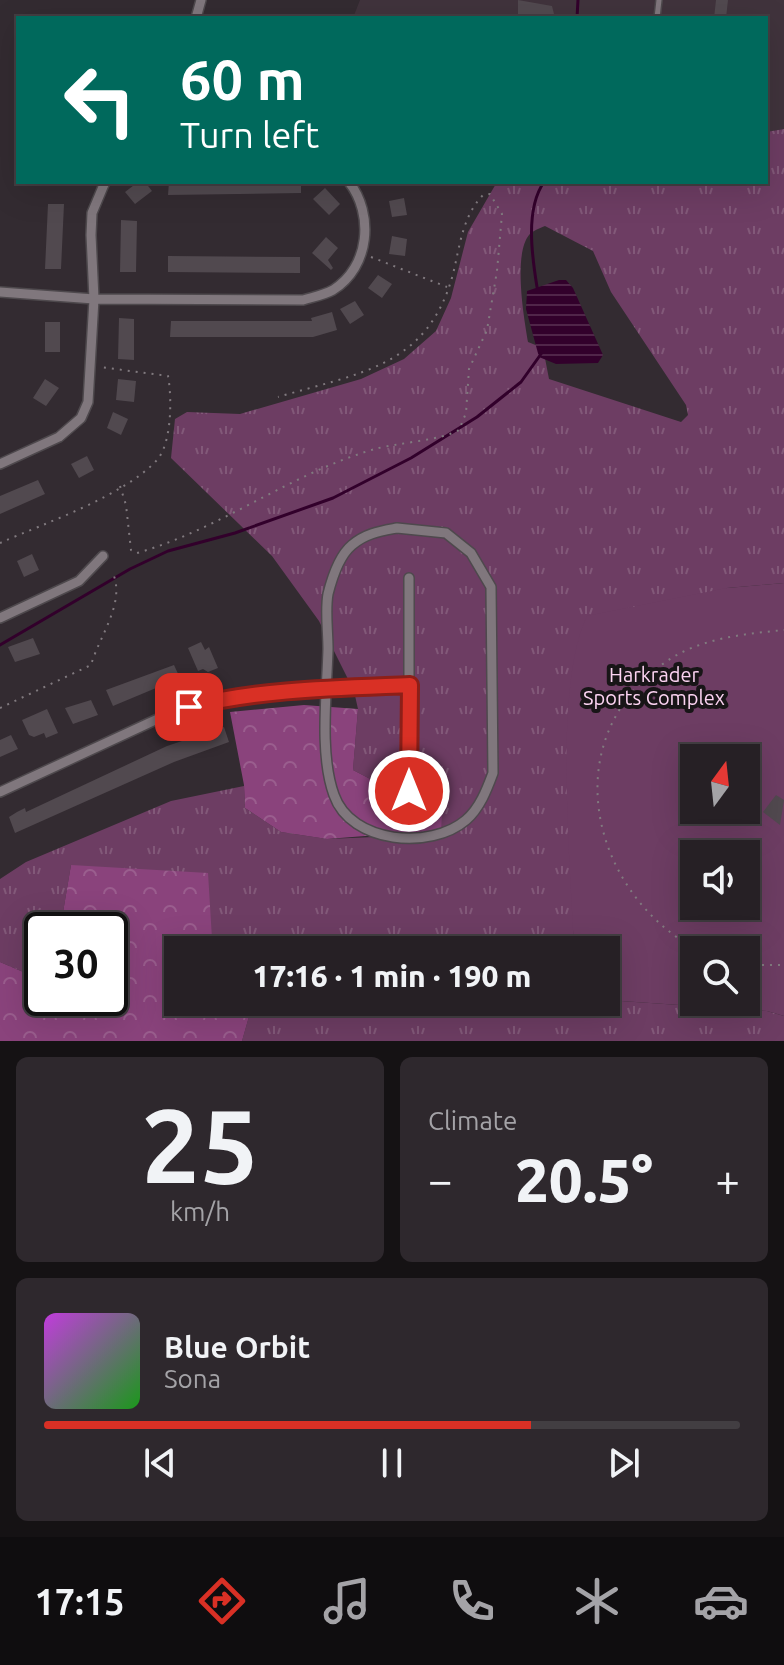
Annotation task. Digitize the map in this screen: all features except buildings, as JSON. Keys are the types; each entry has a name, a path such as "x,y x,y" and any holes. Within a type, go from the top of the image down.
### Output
{"street":[{"path":"0,464 59,437 81,418 88,402 94,299 92,213 104,184"},
{"path":"0,292 94,299 303,300 334,289 354,268 361,253 365,240 363,209 350,184"},
{"path":"425,528 446,533 471,553 491,587 493,773 483,798 466,820 441,834 416,840 375,832 355,821 334,795 328,754 326,688 328,595 338,567 351,546 373,532 425,528"},
{"path":"0,618 79,581 103,556"},
{"path":"409,578 409,791"},
{"path":"0,792 189,707 213,701 326,688 410,685"}],"path":[{"path":"120,486 126,505 131,550 137,553 199,529 264,495 355,455 454,433 463,423 469,369 492,311 502,214 487,192 475,204 464,227 448,287 434,322 404,352 367,369 278,397"},
{"path":"361,253 448,287"},
{"path":"0,543 120,486 158,459 168,423 169,380 158,372 91,366"},
{"path":"0,708 91,665 118,599 114,576"},
{"path":"680,937 650,914 635,897 612,860 600,825 597,802 603,748 626,701 668,660 719,639 784,630"},
{"path":"760,965 784,965"}],"shaded area":[{"path":"360,0 784,0 784,129 768,132 768,16 354,16"},
{"path":"566,280 573,288 603,355 598,363 556,364 539,357 526,309 527,291"}],"green space":[{"path":"784,129 784,583 727,588 568,752 574,936 206,936 71,865 63,912 24,912 24,972 0,962 0,879 26,862 171,801 244,786 245,808 281,832 327,839 398,836 443,798 399,794 353,770 358,709 354,691 319,621 272,556 171,458 175,419 187,412 240,414 361,379 404,359 436,331 451,298 468,232 496,184 768,184 768,132","holes":["545,226 593,251 611,292 686,405 688,415 681,422 549,379 543,348 528,342 522,303 522,257 529,235"]},
{"name":"Harkrader Sports Complex","path":"784,583 784,1016 760,1011 760,936 680,936 680,1005 620,1001 620,936 573,936 567,731 570,686 577,647 587,616 727,588"},
{"path":"304,705 358,709 353,770 399,794 443,798 441,830 327,839 281,832 245,808 244,785 230,712"},
{"path":"71,865 208,873 212,936 164,936 164,1016 249,1016 242,1041 0,1041 0,962 24,972 24,1016 128,1016 128,912 63,912"},
{"path":"620,1001 680,1005 680,1016 760,1016 760,1011 784,1016 784,1041 242,1041 249,1016 620,1016"}],"waterway":[{"path":"577,16 578,0"},
{"path":"537,287 532,219 543,184"},
{"path":"0,645 130,569 168,551 235,533 333,498 411,458 477,417 521,382 541,354"}],"route":[{"path":"189,707 213,701 326,688 410,685 409,791"}]}
